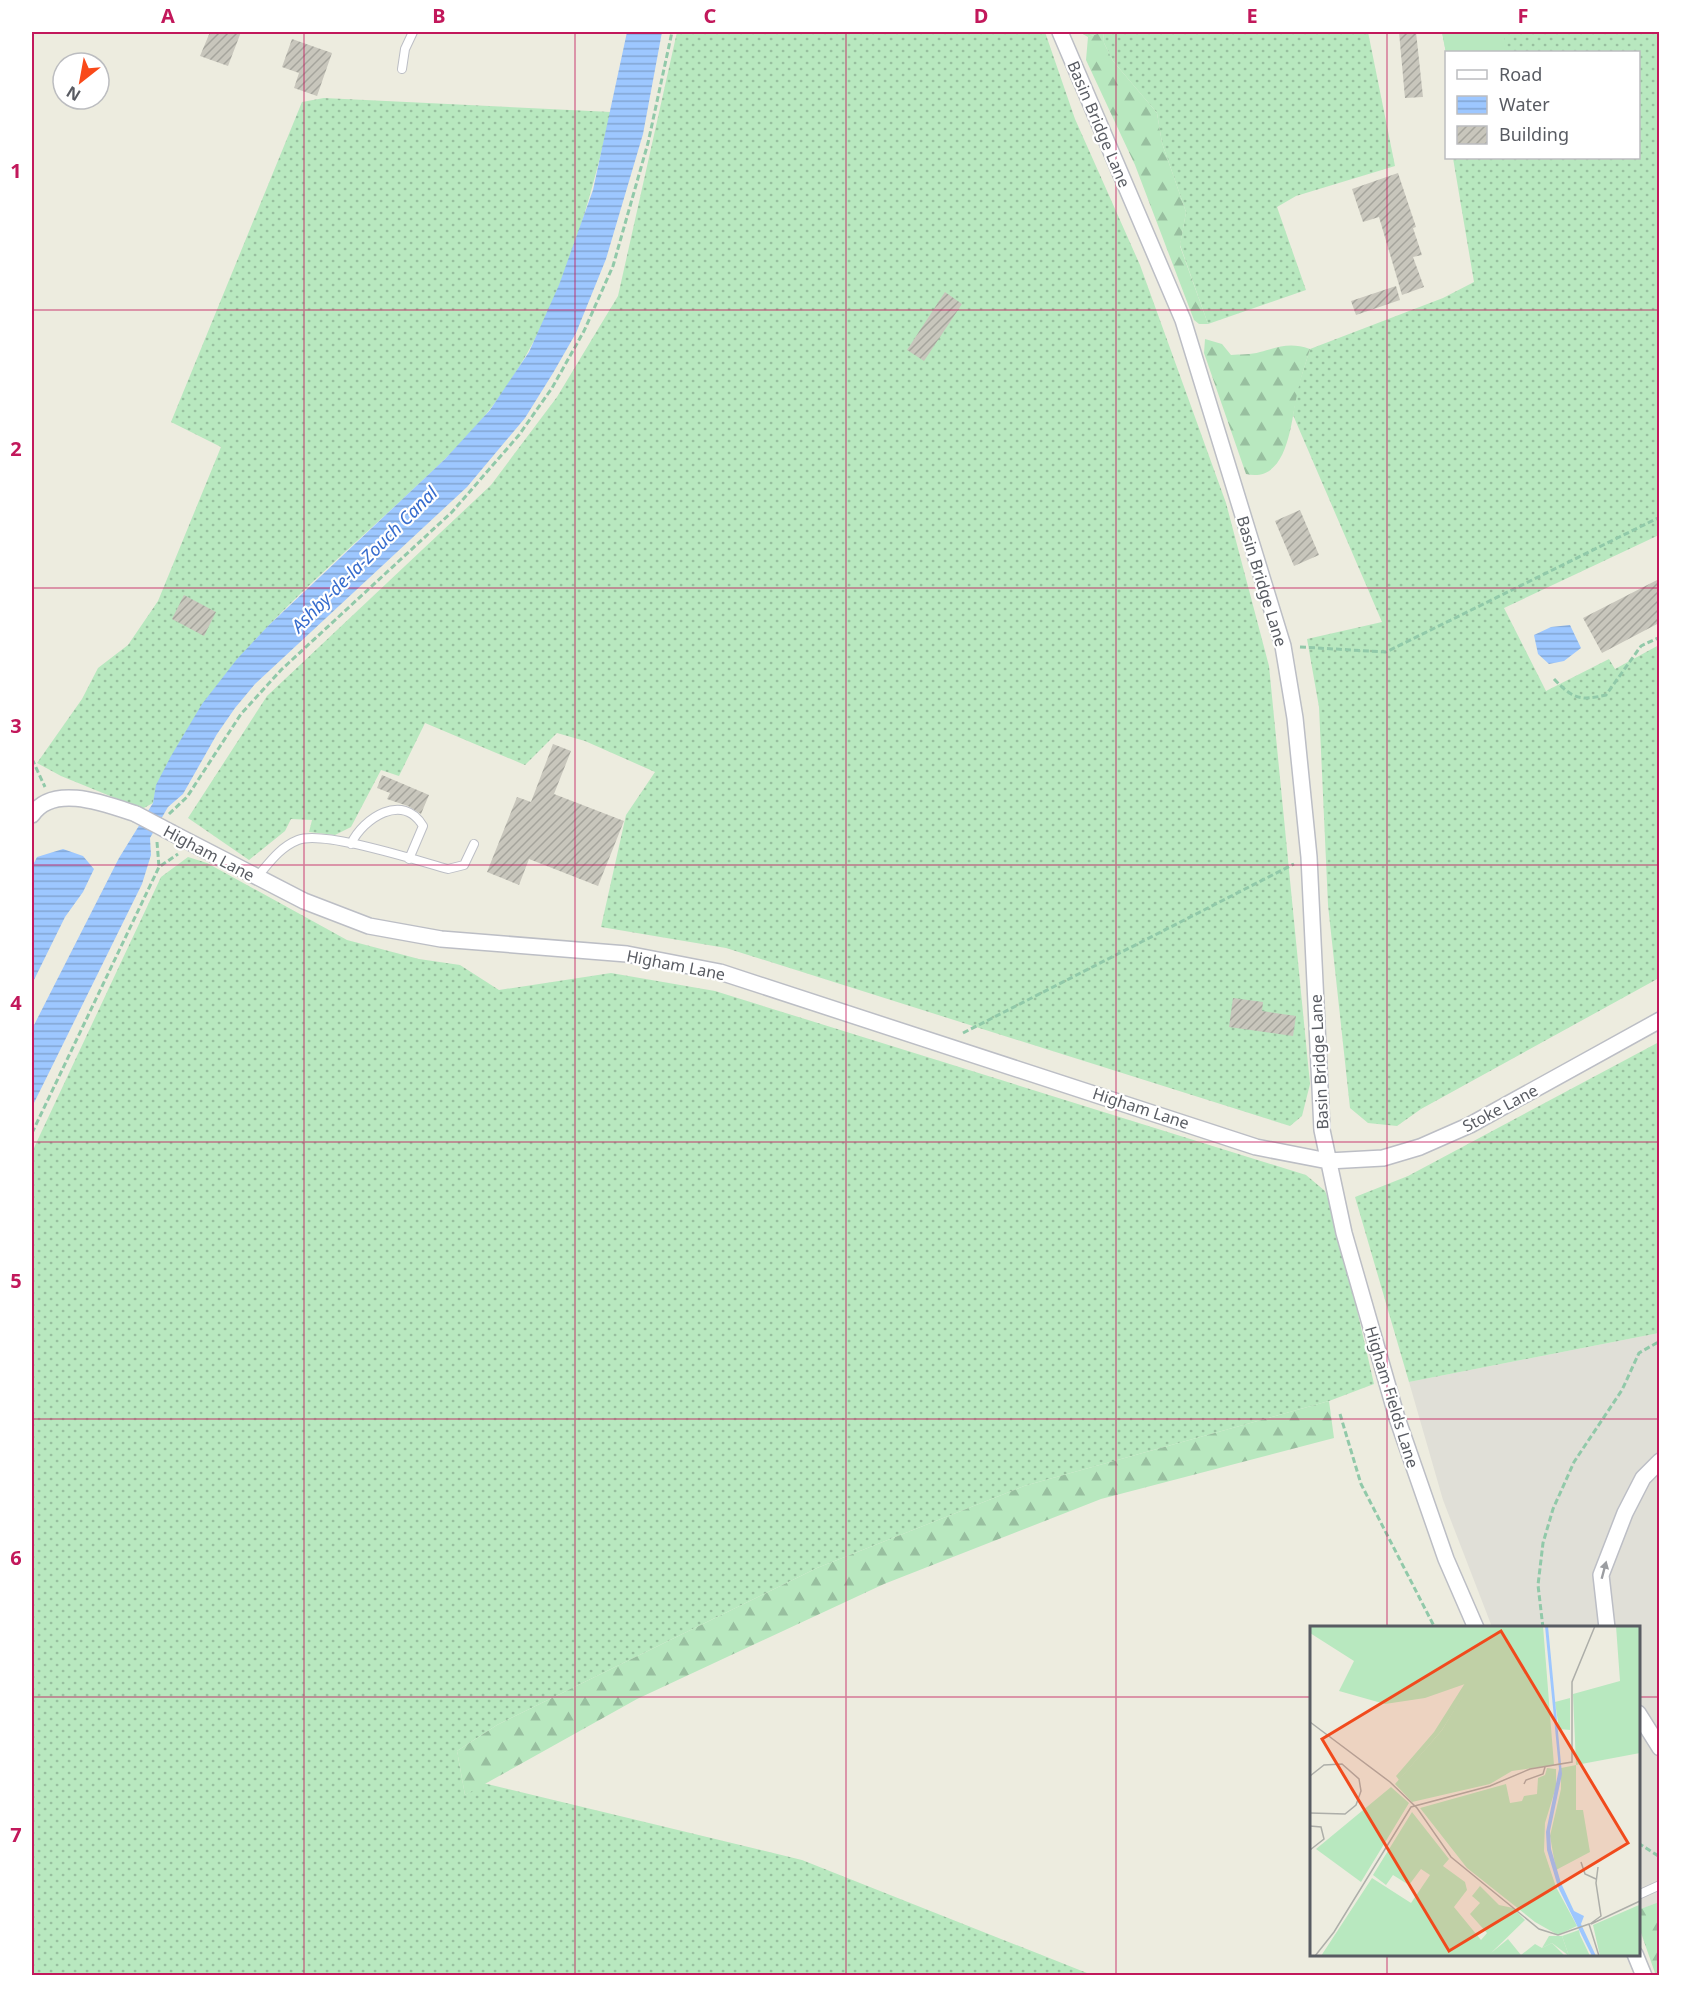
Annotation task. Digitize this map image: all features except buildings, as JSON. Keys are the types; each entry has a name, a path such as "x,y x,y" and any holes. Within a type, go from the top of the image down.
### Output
{"street":[{"name":"Basin Bridge Lane","path":"1060,32 1183,320 1283,646 1294,718 1309,857 1322,1130 1329,1161"},
{"name":"Higham Lane","path":"52,800 100,802 135,813 256,878 304,901 369,926 441,939 627,954 720,972 945,1043 1256,1147 1329,1161"},
{"path":"32,815 35,810 52,800"},
{"name":"Stoke Lane","path":"1329,1161 1383,1158 1420,1147 1470,1125 1659,1020"},
{"name":"Higham Fields Lane","path":"1329,1161 1344,1233 1397,1418 1446,1559 1475,1626"},
{"path":"1607,1626 1601,1575 1625,1513 1643,1478 1659,1461"},
{"path":"1640,1716 1659,1748"},
{"path":"1636,1956 1644,1976"}],"lane":[{"path":"402,69 405,49 413,32"},
{"path":"351,844 361,826 374,816 387,810 406,812 413,815 423,826 409,859"},
{"path":"256,878 277,854 301,838 351,844 457,869 468,860 474,844"},
{"path":"1640,1894 1659,1885"}],"path":[{"path":"32,1133 159,867 171,810 187,797 249,705 281,670 452,512 519,435 552,388 584,331 613,266 648,143 672,32"},
{"path":"1283,646 1386,652 1659,517"},
{"path":"1554,679 1568,694 1585,699 1606,695 1641,646 1659,637"},
{"path":"32,759 52,800"},
{"path":"159,867 192,844"},
{"path":"945,1043 1309,857"},
{"path":"1543,1626 1539,1585 1543,1543 1553,1509 1574,1462 1622,1390 1639,1353 1659,1341"},
{"path":"1340,1414 1361,1484 1434,1626"},
{"path":"1640,1844 1659,1857"}],"shaded area":[{"path":"1659,1333 1659,1902 1640,1910 1640,1626 1492,1626 1443,1500 1409,1382"}],"green space":[{"path":"677,32 1045,32 1075,119 1140,265 1226,503 1269,666 1310,1084 1302,1116 1290,1126 726,948 601,927 626,815 655,772 585,741 557,733 525,765 425,723 399,776 381,770 351,827 335,835 309,832 312,820 291,819 285,831 249,860 188,818 267,696 491,485 557,397 618,296"},
{"path":"1079,32 1103,32 1088,37"},
{"path":"1103,32 1368,32 1395,166 1296,196 1277,207 1306,290 1208,324 1180,245 1186,212 1162,143 1157,113 1113,61 1104,43"},
{"path":"1103,32 1104,43 1113,61 1157,113 1162,143 1186,212 1180,246 1208,324 1199,324 1194,320 1135,165 1086,60 1088,37"},
{"path":"1442,32 1659,32 1659,535 1504,608 1546,691 1609,659 1615,669 1659,645 1659,978 1421,1109 1397,1126 1368,1123 1350,1108 1328,905 1319,707 1307,639 1382,622 1293,415 1297,390 1310,349 1443,298 1474,282 1453,159 1640,159 1640,51 1446,51"},
{"path":"1442,32 1503,32 1507,51 1446,51"},
{"path":"324,98 611,112 580,229 567,267 552,304 514,375 482,419 431,473 317,578 257,638 205,703 169,761 153,803 142,809 61,776 37,763 82,699 98,668 128,645 158,601 221,447 171,422 302,102"},
{"path":"1205,339 1222,344 1231,355 1253,354 1290,346 1310,349 1299,385 1286,446 1272,469 1261,474 1246,474 1204,353"},
{"path":"188,857 207,863 347,940 419,959 460,965 499,990 611,973 715,991 1306,1175 1325,1191 1336,1218 1374,1384 1329,1401 1024,1486 817,1568 497,1725 457,1751 465,1795 483,1783 802,1860 1092,1975 32,1976 32,1152 161,877"},
{"path":"1659,1042 1659,1333 1409,1382 1355,1197 1408,1176"},
{"path":"1329,1401 1334,1438 1101,1499 884,1584 637,1699 465,1795 457,1751 497,1725 817,1568 1024,1486"},
{"path":"1659,1902 1660,1975 1656,1976 1640,1930 1640,1909"}],"water":[{"name":"Ashby-de-la-Zouch Canal","path":"627,32 662,32 643,134 606,259 576,333 525,418 467,487 255,684 235,708 217,734 183,794 168,807 150,838 151,855 142,884 32,1107 32,1029 119,858 153,803 156,785 171,756 202,704 237,659 268,626 445,459 490,410 529,352 559,285 593,190"},
{"path":"1570,625 1581,648 1564,661 1549,664 1538,654 1534,635 1551,627"},
{"path":"63,849 83,856 94,869 83,892 65,917 32,984 32,867 37,857"}]}
